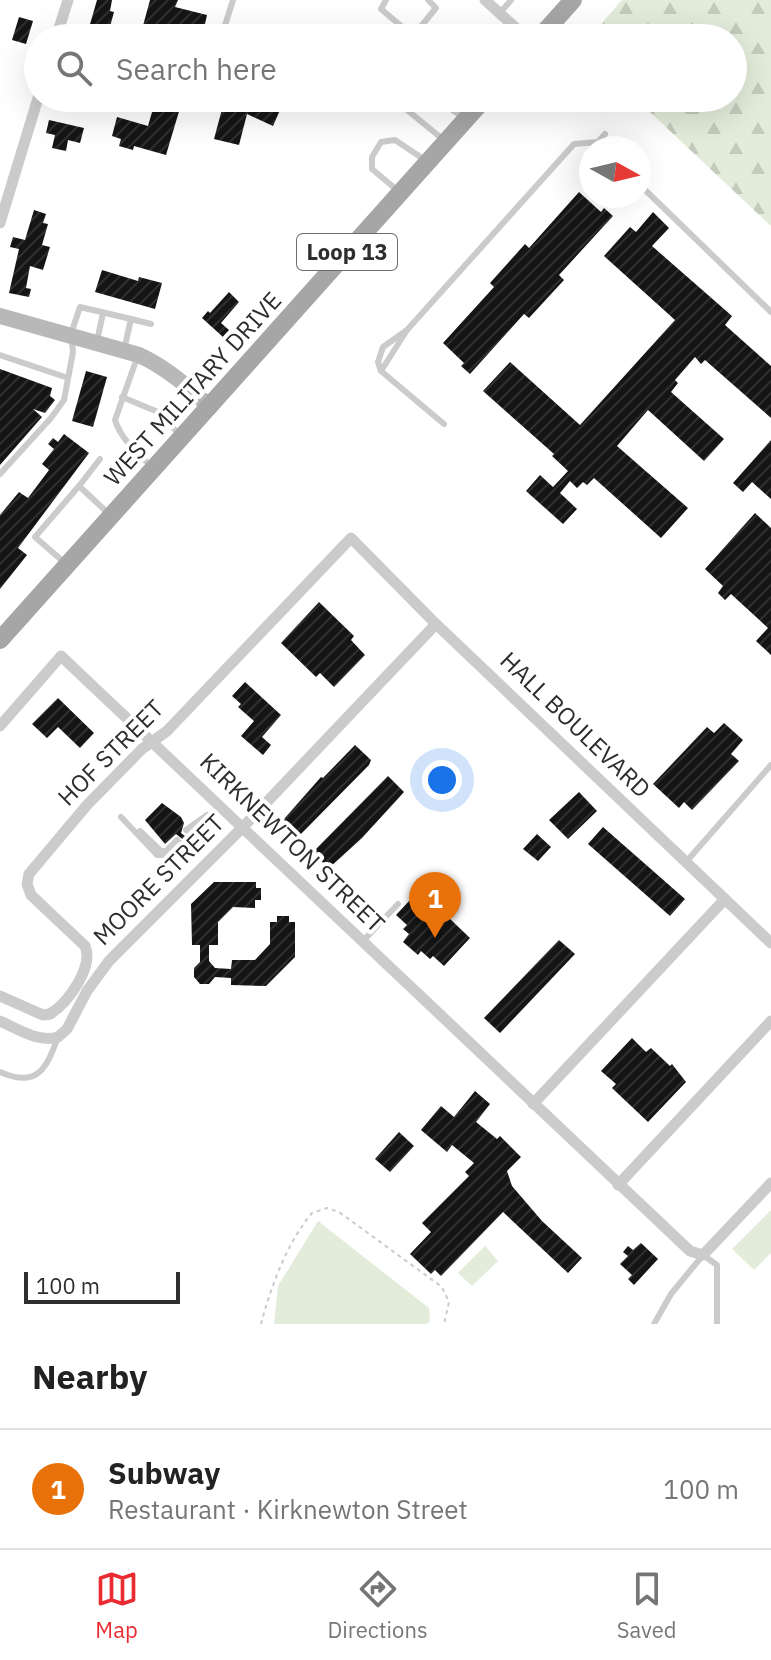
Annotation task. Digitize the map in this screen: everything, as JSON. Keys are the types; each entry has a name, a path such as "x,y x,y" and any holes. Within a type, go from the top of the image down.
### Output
{"main road":[{"path":"552,24 573,0"},
{"name":"WEST MILITARY DRIVE","path":"0,640 472,112"}],"street":[{"path":"60,24 68,0"},
{"path":"485,0 512,24"},
{"path":"0,223 34,112"},
{"path":"0,316 131,352 160,365 210,407"},
{"name":"HALL BOULEVARD","path":"351,538 436,624 771,943"},
{"name":"HOF STREET","path":"87,950 31,895 27,884 29,874 87,805 151,741 167,731 351,538"},
{"name":"MOORE STREET","path":"58,1037 67,1029 87,991 117,953 243,827 436,624"},
{"name":"KIRKNEWTON STREET","path":"0,726 61,656 682,1246 703,1255"},
{"path":"533,1104 725,899"},
{"path":"87,950 101,954 117,953"},
{"path":"0,997 43,1015 50,1014 58,1009 87,966 87,950"},
{"path":"0,1021 49,1040 58,1037 50,1014"},
{"path":"618,1185 771,1021"},
{"path":"703,1255 771,1183"}],"lane":[{"path":"225,24 233,0"},
{"path":"386,0 381,9 399,24"},
{"path":"423,24 436,8 428,0"},
{"path":"500,13 511,0"},
{"path":"410,112 446,141"},
{"path":"455,112 466,119"},
{"path":"400,193 372,169 372,157 381,142 395,140 428,162"},
{"path":"444,424 381,371 378,358 381,350 400,332 407,330 574,144 579,144"},
{"path":"651,196 771,312"},
{"path":"0,474 64,400 73,352 71,334 80,307 151,324"},
{"path":"97,341 103,313"},
{"path":"131,319 131,352 115,420 129,446 154,469"},
{"path":"0,355 68,378"},
{"path":"122,397 158,412 183,437"},
{"path":"28,546 100,459"},
{"path":"79,486 112,516"},
{"path":"35,537 67,566"},
{"path":"686,862 771,765"},
{"path":"188,832 207,815"},
{"path":"122,816 161,851 179,842"},
{"path":"363,941 398,904"},
{"path":"0,1072 22,1080 32,1078 52,1055 58,1037"},
{"path":"654,1324 671,1294 703,1255 717,1265 717,1324"}],"path":[{"path":"261,1324 271,1289 300,1230 312,1213 327,1208 339,1212 442,1287 449,1302 444,1324"}],"green space":[{"path":"622,0 771,0 771,226 650,112 747,112 747,24 601,24"},
{"path":"771,1210 771,1253 754,1270 732,1249"},
{"path":"318,1221 429,1308 430,1321 427,1324 274,1324 278,1286"},
{"path":"485,1246 498,1261 472,1286 458,1273"}],"building":[{"path":"97,0 112,0 110,11 114,12 111,24 90,24"},
{"path":"150,0 178,0 175,7 207,15 205,24 143,24"},
{"path":"19,17 33,21 32,24 24,24 24,43 12,40"},
{"path":"152,112 179,112 166,155 134,146 133,150 119,146 121,139 112,136 117,117 148,126"},
{"path":"221,112 279,112 273,126 247,114 239,145 214,139"},
{"path":"49,120 84,128 80,143 68,140 66,151 52,148 55,135 46,133"},
{"path":"579,192 579,208 597,208 601,212 604,208 613,216 559,275 564,280 529,318 524,314 470,374 461,366 464,363 443,343 494,287 490,283 525,244 529,248"},
{"path":"34,210 46,214 43,223 48,224 42,245 50,247 43,270 30,266 26,288 31,289 29,297 9,293 19,249 10,247 13,237 25,240"},
{"path":"653,212 669,228 652,246 732,316 725,325 771,366 771,418 705,360 701,364 695,357 675,380 678,383 671,392 724,439 704,461 648,410 617,446 688,508 661,538 594,478 587,485 583,482 577,488 570,481 560,493 577,509 563,524 526,491 540,475 553,487 568,471 552,456 554,454 483,391 510,362 580,425 675,320 604,256 630,227 636,232"},
{"path":"102,270 138,281 139,277 162,283 155,309 95,292"},
{"path":"229,292 239,302 221,323 229,330 223,337 202,318"},
{"path":"0,369 52,388 50,396 55,400 45,413 33,409 42,417 0,465"},
{"path":"86,371 107,377 93,427 72,421"},
{"path":"64,434 89,453 18,548 27,555 0,589 0,515 19,492 28,498 49,470 42,464 54,449 48,444 53,438 58,442"},
{"path":"771,440 771,499 752,482 743,492 733,483"},
{"path":"755,513 771,528 771,655 756,641 768,628 731,594 725,600 718,593 723,586 705,569"},
{"path":"319,602 354,636 351,640 365,655 334,687 320,673 316,677 281,643"},
{"path":"245,682 281,715 262,737 271,745 263,755 241,736 254,721 238,707 241,704 232,696"},
{"path":"58,698 94,733 80,748 58,727 47,738 32,724"},
{"path":"724,723 743,740 731,754 739,761 692,810 684,802 679,808 653,784 707,727 714,733"},
{"path":"355,745 371,760 369,765 297,838 282,824 284,819"},
{"path":"388,776 404,792 362,838 329,868 313,854 315,850"},
{"path":"579,792 597,811 568,839 549,820"},
{"path":"162,803 181,817 184,823 181,833 189,839 186,842 176,834 165,844 145,820"},
{"path":"603,827 685,899 670,916 588,844"},
{"path":"537,834 551,847 538,861 523,849"},
{"path":"214,882 256,882 256,888 261,888 261,900 255,900 255,908 233,907 218,922 218,945 209,945 209,961 215,968 231,969 232,960 255,960 270,944 270,922 277,922 277,916 289,916 289,922 295,922 295,957 266,986 231,985 231,978 215,977 209,984 200,984 194,977 194,968 200,962 200,945 192,945 191,904"},
{"path":"428,898 470,938 444,966 433,956 430,959 421,951 418,955 403,942 409,934 403,929 407,925 396,915 411,899 420,907"},
{"path":"559,940 575,954 500,1033 484,1018"},
{"path":"632,1038 646,1052 651,1048 670,1066 672,1064 686,1082 648,1122 612,1088 616,1084 601,1071"},
{"path":"475,1091 490,1104 476,1122 497,1139 500,1136 521,1157 507,1171 512,1186 542,1221 582,1258 568,1273 503,1212 441,1276 435,1270 431,1274 410,1254 431,1232 422,1223 469,1176 465,1172 474,1163 452,1145 447,1152 421,1130 441,1106 454,1117"},
{"path":"399,1132 414,1146 390,1172 375,1159"},
{"path":"641,1243 658,1259 634,1285 628,1279 632,1275 620,1264 628,1256 623,1252 628,1246 633,1250"}],"place":[{"name":"Subway","path":"435,938"}]}
